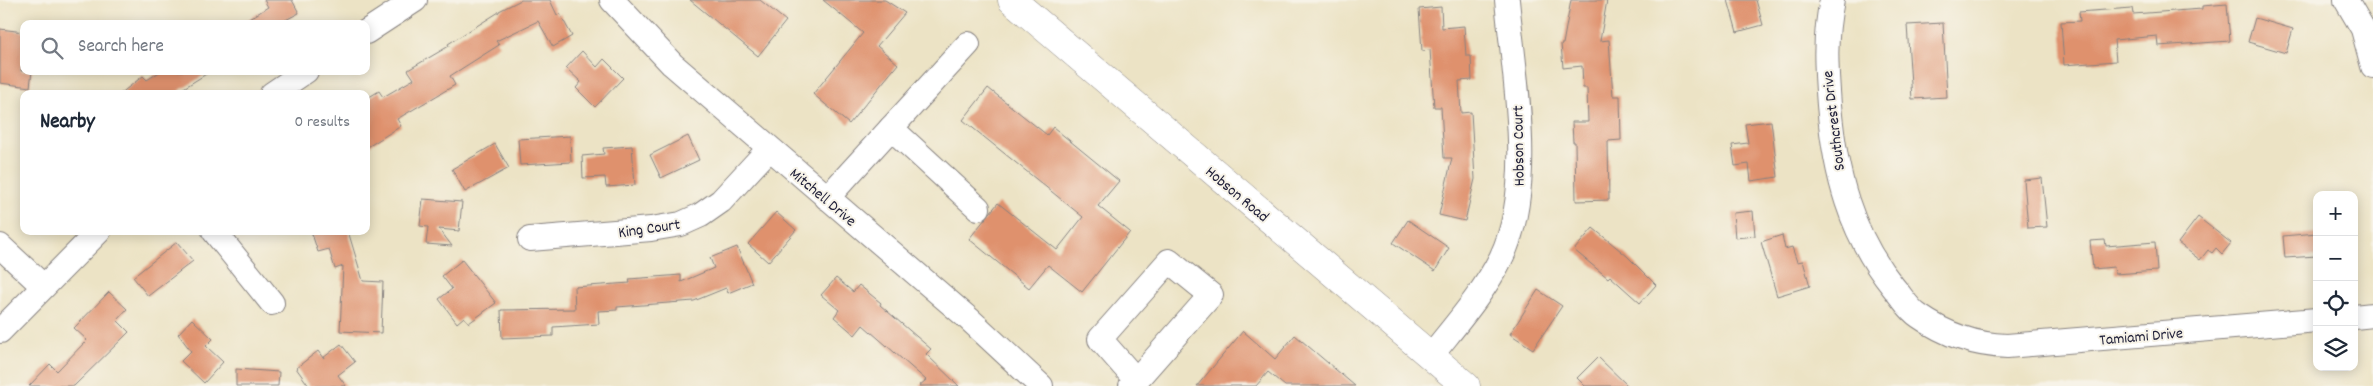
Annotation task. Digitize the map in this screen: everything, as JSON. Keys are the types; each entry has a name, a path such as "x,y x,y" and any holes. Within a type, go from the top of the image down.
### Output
{"main road":[{"name":"Hobson Road","path":"1012,0 1466,386"}],"street":[{"path":"370,29 415,0"},
{"name":"Mitchell Drive","path":"612,0 672,64 769,149 970,319 1041,386"},
{"name":"Hobson Court","path":"1430,356 1489,279 1501,257 1512,230 1518,199 1521,151 1507,0"},
{"name":"Southcrest Drive","path":"1832,0 1826,31 1825,57 1832,142 1838,176 1849,209 1860,236 1877,264 1917,315 1966,340"},
{"path":"2346,0 2363,30 2373,66"},
{"path":"827,198 968,44"},
{"path":"278,90 300,75"},
{"path":"891,128 978,208"},
{"name":"King Court","path":"530,239 651,229 681,224 701,215 721,201 769,149"},
{"path":"0,331 95,235"},
{"path":"217,235 272,303"},
{"path":"0,246 43,286"},
{"path":"1169,261 1211,295 1133,383 1100,339 1169,261"},
{"path":"2358,317 2373,315"},
{"name":"Tamiami Drive","path":"1966,340 1988,345 2007,346 2313,320"}],"building":[{"path":"264,0 292,0 299,13 286,20 247,20 268,7"},
{"path":"521,0 550,0 557,15 560,14 572,36 553,47 538,21 496,41 499,45 450,76 455,85 397,119 401,126 370,145 370,97 379,91 383,97 414,79 408,70 449,46 448,44 499,11"},
{"path":"690,0 760,0 786,21 758,56"},
{"path":"823,0 885,0 905,13 877,46 898,64 849,124 813,94 863,33"},
{"path":"1571,0 1607,0 1600,41 1609,40 1613,96 1620,96 1621,140 1608,141 1609,200 1576,201 1575,142 1573,142 1572,122 1588,122 1587,88 1583,88 1582,66 1563,68 1561,44 1563,44"},
{"path":"1728,0 1756,0 1763,25 1737,32"},
{"path":"2227,4 2230,41 2158,46 2157,36 2114,40 2116,61 2064,65 2061,22 2080,21 2079,12 2132,8 2133,14 2202,9 2202,6"},
{"path":"1441,7 1442,28 1464,26 1466,56 1471,56 1472,80 1459,81 1461,113 1471,112 1475,179 1465,221 1439,215 1452,158 1444,158 1441,107 1434,107 1430,50 1422,51 1419,9"},
{"path":"2255,18 2293,29 2286,53 2248,42"},
{"path":"1943,23 1947,97 1912,99 1907,25"},
{"path":"0,29 20,32 20,75 32,75 30,87 0,83"},
{"path":"582,51 597,67 604,59 623,78 595,107 576,88 581,82 566,68"},
{"path":"155,75 205,75 180,90 125,90 143,76 147,80"},
{"path":"988,88 1047,135 1053,127 1119,181 1098,206 1130,232 1082,292 1048,265 1029,288 969,239 998,203 1057,250 1083,217 963,120"},
{"path":"1771,121 1778,177 1751,181 1749,164 1735,166 1732,145 1748,143 1745,124"},
{"path":"570,136 571,162 520,165 518,139"},
{"path":"688,136 699,160 661,178 650,155"},
{"path":"495,144 509,168 465,192 452,169"},
{"path":"632,146 635,185 606,187 605,177 583,178 582,156 604,154 603,148"},
{"path":"2042,178 2047,227 2028,228 2024,180"},
{"path":"423,199 462,202 459,231 439,229 452,246 426,244 428,227 420,226"},
{"path":"1753,211 1755,236 1735,238 1733,213"},
{"path":"776,212 796,230 768,262 748,244"},
{"path":"2198,217 2231,243 2222,254 2216,248 2212,253 2208,250 2200,260 2178,243"},
{"path":"1408,220 1449,248 1435,271 1393,243"},
{"path":"1593,228 1627,256 1656,285 1640,303 1610,276 1608,278 1574,250"},
{"path":"2313,233 2313,256 2285,258 2283,236"},
{"path":"312,235 349,235 363,281 383,282 381,333 340,331 343,266 335,269 329,249 318,252"},
{"path":"1782,235 1785,249 1792,247 1797,262 1803,261 1810,286 1777,296 1761,242"},
{"path":"2105,240 2106,246 2155,242 2157,271 2115,274 2114,267 2093,269 2090,241"},
{"path":"177,242 193,261 148,296 133,277"},
{"path":"737,247 752,283 728,293 726,288 694,301 617,307 617,310 598,311 599,324 553,327 553,336 502,338 501,310 575,309 574,287 630,283 629,279 681,275 681,282 714,268 710,258"},
{"path":"462,260 496,303 469,323 464,317 457,323 439,299 452,289 442,276"},
{"path":"836,278 853,292 859,285 881,303 880,305 931,349 926,354 959,386 919,386 926,380 863,325 855,335 834,317 839,310 821,295"},
{"path":"1538,290 1562,306 1533,349 1510,334"},
{"path":"109,292 127,309 117,320 129,332 74,386 29,386 50,364 57,371 87,340 74,328"},
{"path":"192,319 213,339 206,346 223,362 204,383 181,361 191,351 178,334"},
{"path":"1243,331 1275,359 1295,335 1355,386 1285,386 1268,372 1256,386 1197,386"},
{"path":"341,344 355,362 338,375 346,386 309,386 296,368 318,351 323,358"},
{"path":"1598,357 1628,386 1585,386 1577,378"},
{"path":"236,369 279,372 278,386 236,386"}]}
